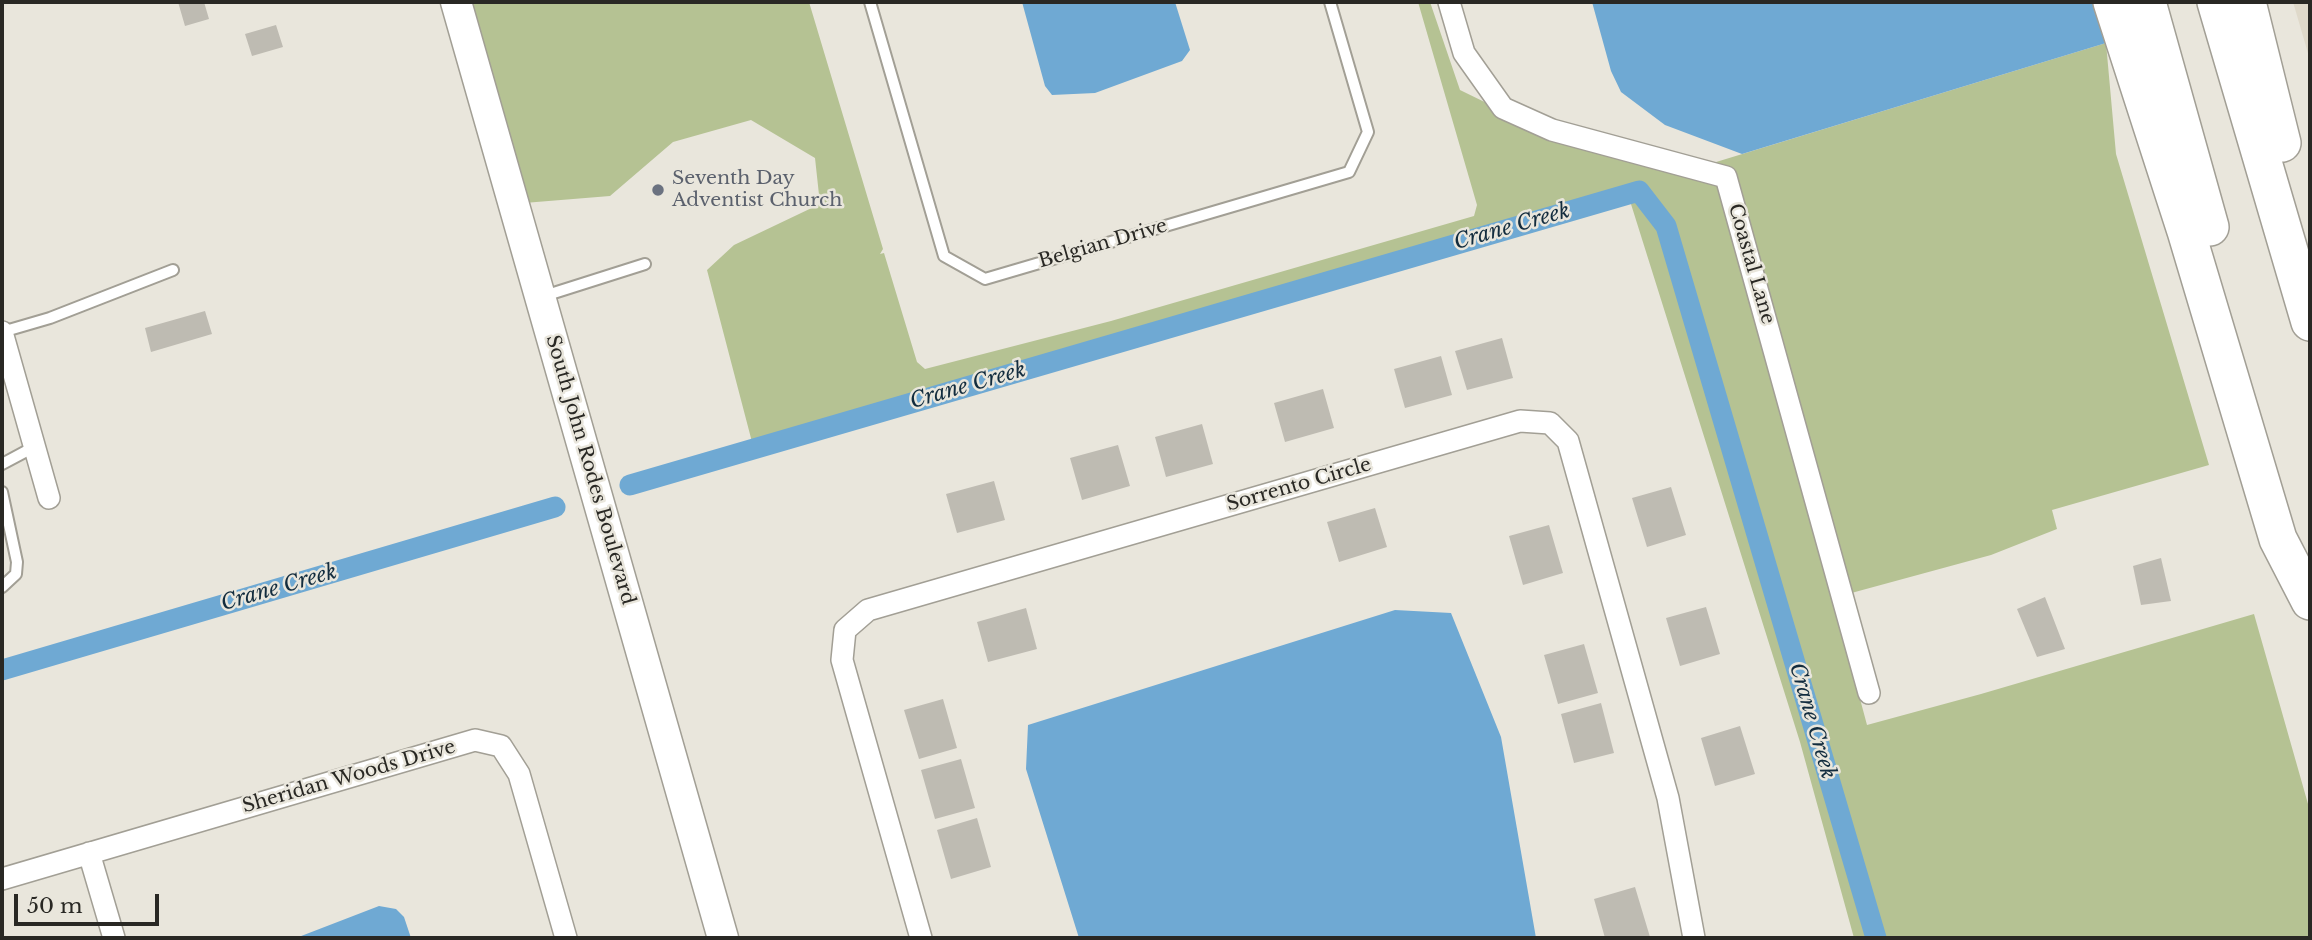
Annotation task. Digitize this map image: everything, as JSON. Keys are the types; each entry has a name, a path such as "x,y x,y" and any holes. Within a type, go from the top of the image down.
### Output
{"highway":[{"path":"2112,2 2186,231 2278,539 2310,601"},
{"path":"2147,2 2310,580"},
{"path":"2216,2 2310,322"},
{"path":"2247,2 2302,222 2310,267"}],"main road":[{"name":"South John Rodes Boulevard","path":"456,2 723,938"}],"street":[{"name":"Coastal Lane","path":"1449,2 1464,53 1503,108 1552,130 1726,177 1869,693"},
{"path":"2,332 49,498"},
{"name":"Sorrento Circle","path":"921,938 842,660 845,629 860,616 868,610 1520,421 1550,423 1568,441 1668,798 1694,938"},
{"name":"Sheridan Woods Drive","path":"2,879 475,740 501,747 519,774 566,938"},
{"path":"89,853 114,938"}],"lane":[{"name":"Belgian Drive","path":"870,2 944,256 985,279 1349,172 1367,132 1330,2"},
{"path":"541,298 645,264"},
{"path":"2,332 50,318 173,270"},
{"path":"2,464 34,447"},
{"path":"2,492 17,562 16,574 2,587"}],"shaded area":[{"path":"2293,2 2310,2 2310,60"}],"green space":[{"path":"467,2 809,2 883,249 880,254 884,253 917,362 925,369 1111,321 1474,216 1477,205 1418,2 1430,2 1460,90 1554,136 1703,166 2106,43 2116,154 2209,465 2052,510 2057,529 1991,555 1833,598 1867,725 2254,614 2310,811 2310,938 1854,938 1800,742 1625,185 1455,246 752,442 707,270 734,245 820,204 815,158 751,120 673,142 610,196 524,203"}],"water":[{"path":"1022,2 1175,2 1190,50 1182,61 1095,93 1052,95 1045,86"},
{"path":"1592,2 2094,2 2106,43 1742,154 1665,125 1621,92 1611,71"},
{"path":"1395,610 1451,613 1501,737 1536,938 1079,938 1026,769 1028,725"},
{"path":"379,906 396,909 404,917 411,938 296,938"}],"building":[{"path":"178,2 204,2 209,19 185,26"},
{"path":"276,25 283,47 252,56 245,34"},
{"path":"205,311 212,334 151,352 145,328"},
{"path":"1502,338 1513,378 1467,390 1455,351"},
{"path":"1441,356 1452,395 1405,408 1394,369"},
{"path":"1323,389 1334,428 1285,442 1274,403"},
{"path":"1202,424 1213,464 1166,477 1155,437"},
{"path":"1118,445 1130,486 1082,500 1070,458"},
{"path":"994,481 1005,520 957,533 946,494"},
{"path":"1671,487 1686,535 1647,547 1632,498"},
{"path":"1375,508 1387,547 1339,562 1327,522"},
{"path":"1549,525 1563,573 1523,585 1509,536"},
{"path":"2161,558 2171,601 2141,605 2133,566"},
{"path":"2045,597 2065,649 2037,657 2017,609"},
{"path":"1706,607 1720,654 1680,666 1666,618"},
{"path":"1026,608 1037,649 988,662 977,622"},
{"path":"1584,644 1598,693 1558,704 1544,655"},
{"path":"943,699 957,748 919,759 904,710"},
{"path":"1601,703 1614,753 1574,763 1561,714"},
{"path":"1740,726 1755,774 1715,786 1701,738"},
{"path":"961,759 975,808 935,819 921,770"},
{"path":"977,818 991,867 951,879 937,830"},
{"path":"1635,887 1650,937 1605,938 1594,899"}],"waterway":[{"name":"Crane Creek","path":"630,485 1639,191 1666,226 1876,938"},
{"name":"Crane Creek","path":"2,670 555,507"}],"place":[{"name":"Seventh Day Adventist Church","path":"658,190"}]}
